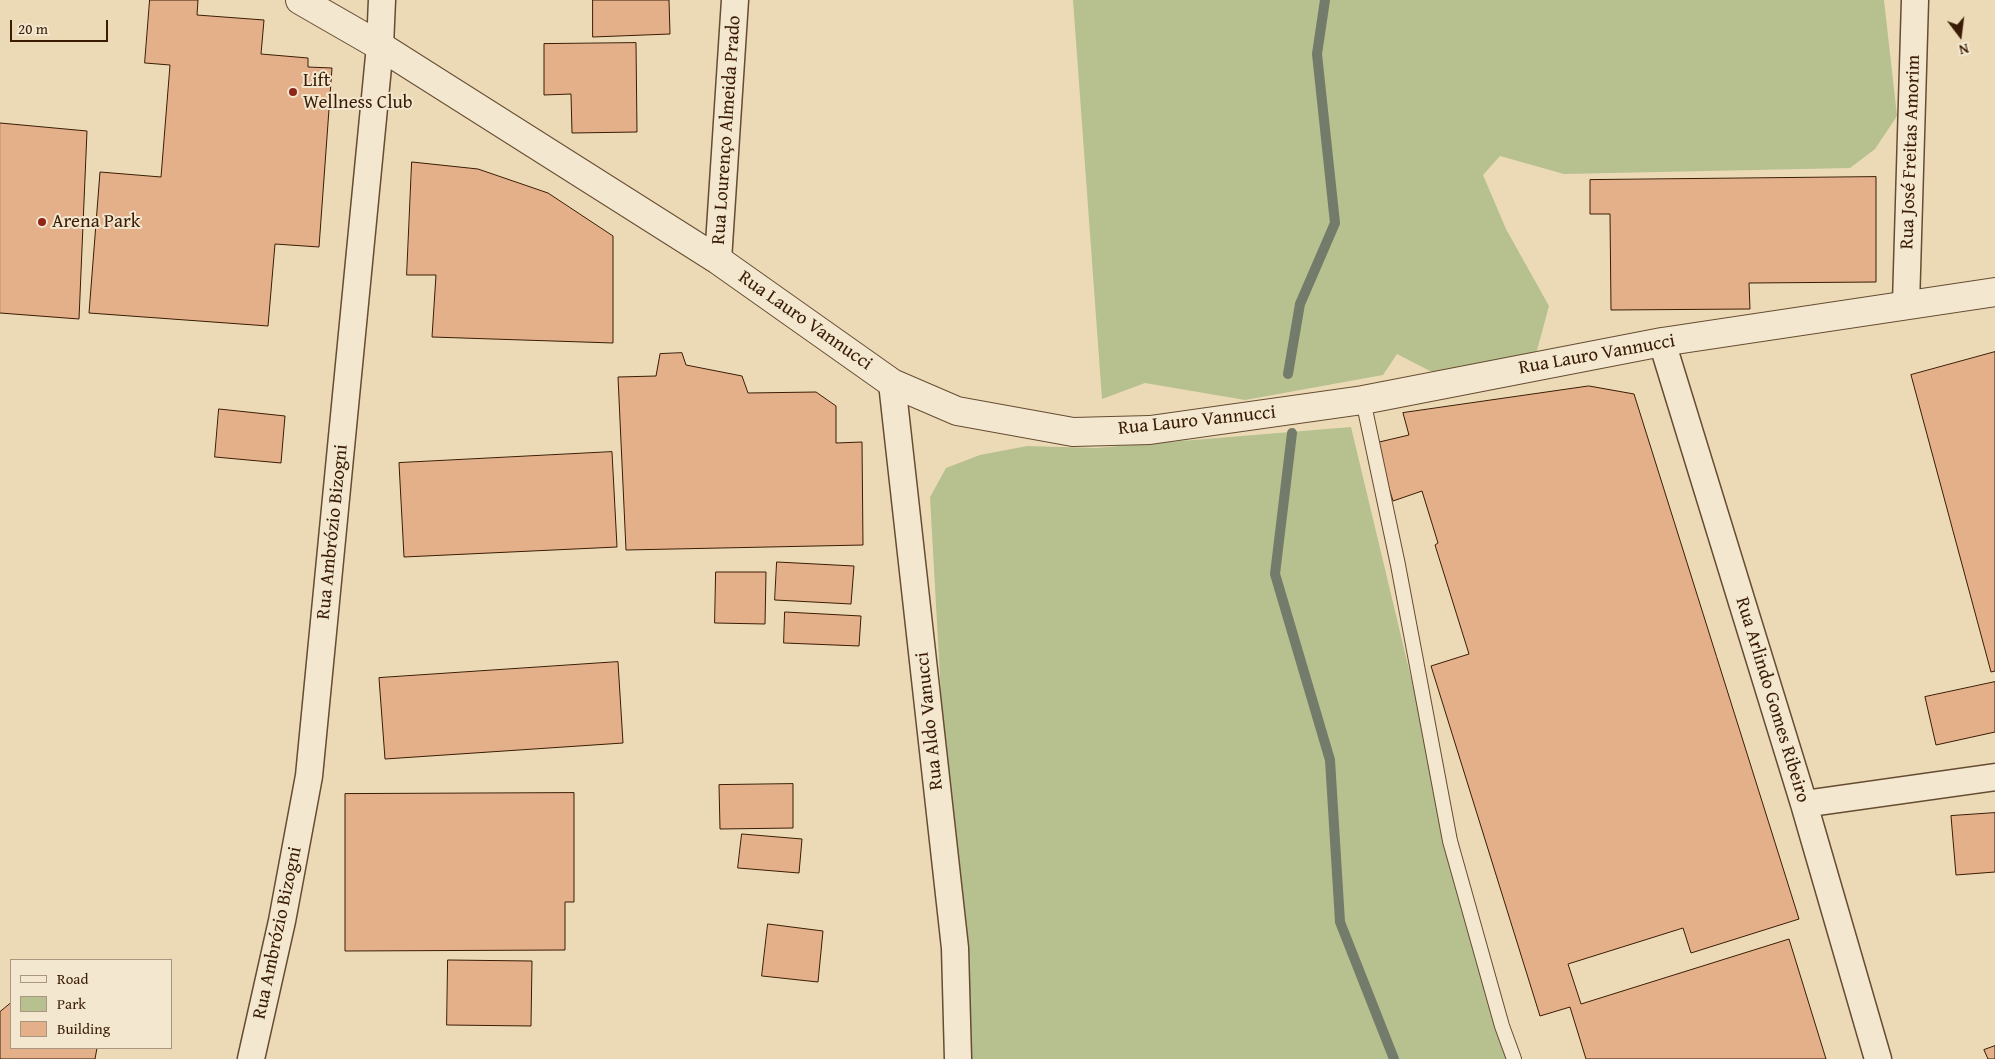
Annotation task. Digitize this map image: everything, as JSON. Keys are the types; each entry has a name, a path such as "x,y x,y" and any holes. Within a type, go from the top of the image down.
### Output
{"street":[{"name":"Rua Lauro Vannucci","path":"300,0 380,46 718,260 892,383 957,411 1073,432 1150,430 1363,400 1662,342 1995,292"},
{"name":"Rua Ambrózio Bizogni","path":"251,1059 282,921 309,776 380,46 382,0"},
{"name":"Rua Lourenço Almeida Prado","path":"718,260 736,0"},
{"name":"Rua José Freitas Amorim","path":"1906,304 1915,0"},
{"name":"Rua Arlindo Gomes Ribeiro","path":"1662,342 1804,804 1878,1059"},
{"name":"Rua Aldo Vanucci","path":"892,383 955,948 958,1059"},
{"path":"1804,804 1995,778"}],"lane":[{"path":"1363,400 1398,565 1450,841 1502,1026 1514,1059"}],"green space":[{"path":"1073,0 1884,0 1897,116 1875,149 1850,168 1564,174 1500,156 1483,175 1506,229 1549,306 1536,354 1506,376 1430,371 1397,354 1383,375 1245,400 1145,383 1102,399"},
{"path":"1351,427 1450,841 1518,1059 958,1059 955,948 930,497 946,468 980,455 1027,446 1096,448"}],"building":[{"path":"150,0 198,0 197,15 264,20 261,54 308,58 308,67 332,68 319,247 275,244 268,326 89,313 100,172 161,177 170,65 145,63"},
{"path":"593,0 669,0 670,34 593,37"},
{"path":"636,43 637,132 572,133 571,94 544,95 544,44"},
{"name":"Arena Park","path":"0,123 87,131 79,319 0,313"},
{"path":"412,162 478,169 548,193 613,236 613,343 432,337 436,275 407,275"},
{"path":"1876,177 1876,282 1749,283 1750,309 1611,310 1610,214 1590,214 1590,180"},
{"path":"1995,352 1995,671 1991,672 1911,375"},
{"path":"682,353 686,365 742,376 748,393 816,392 836,406 836,443 862,442 863,545 626,550 618,377 656,376 660,354"},
{"path":"1589,386 1634,394 1799,919 1691,953 1683,928 1568,964 1581,1004 1789,939 1826,1059 1586,1059 1570,1007 1540,1016 1431,666 1469,654 1435,545 1438,543 1422,491 1393,501 1375,443 1409,435 1403,413"},
{"path":"219,409 285,416 281,463 215,457"},
{"path":"612,452 617,547 404,557 399,463"},
{"path":"777,562 854,566 851,604 775,600"},
{"path":"716,572 766,572 765,624 715,623"},
{"path":"785,612 861,616 859,646 784,643"},
{"path":"618,662 623,743 385,759 379,678"},
{"path":"1995,682 1995,732 1936,745 1925,697"},
{"path":"793,784 793,828 720,829 719,785"},
{"path":"574,793 574,902 565,902 565,950 345,951 345,794"},
{"path":"1995,813 1995,872 1956,875 1951,816"},
{"path":"742,834 802,839 799,873 738,868"},
{"path":"768,924 823,931 818,982 762,976"},
{"path":"448,960 532,961 531,1026 447,1025"},
{"path":"10,1004 10,1049 97,1049 95,1059 0,1059 0,1012"},
{"path":"1995,1046 1995,1059 1988,1059 1984,1050"}],"waterway":[{"path":"1288,374 1300,304 1335,223 1317,54 1325,0"},
{"path":"1292,433 1275,574 1330,760 1340,922 1394,1059"}],"place":[{"name":"Lift Wellness Club","path":"293,92"},
{"name":"Arena Park","path":"42,222"}]}
